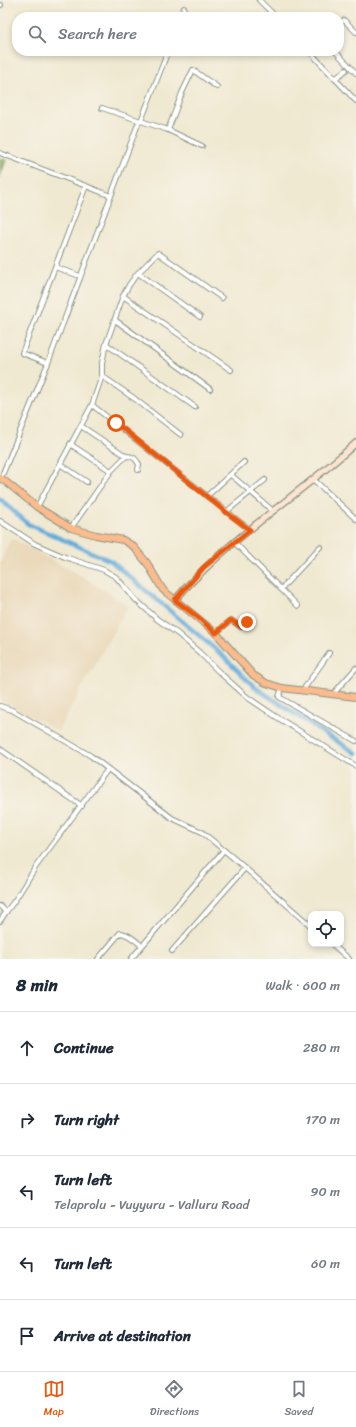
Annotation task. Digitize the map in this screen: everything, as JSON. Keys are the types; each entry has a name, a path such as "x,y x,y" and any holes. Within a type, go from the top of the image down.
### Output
{"main road":[{"path":"175,600 204,567 314,480 356,443"},
{"path":"1,479 37,507 71,528 123,540 132,546 147,563 163,590 216,633 253,675 266,683 282,688 356,697"}],"street":[{"path":"259,0 271,12"},
{"path":"183,12 184,8"},
{"path":"344,20 356,32"},
{"path":"1,479 48,363 80,276 166,56"},
{"path":"314,56 356,101"},
{"path":"340,56 356,73"},
{"path":"168,130 182,93 193,70 217,87"},
{"path":"335,79 346,70"},
{"path":"102,108 140,122 168,130 202,146"},
{"path":"0,153 111,196"},
{"path":"48,363 22,353 86,186"},
{"path":"37,507 92,405 102,376 102,363 106,344 124,296 129,285 138,273 158,253 222,298"},
{"path":"55,267 80,276"},
{"path":"138,273 200,317"},
{"path":"124,296 231,370"},
{"path":"115,320 210,389"},
{"path":"106,344 195,407"},
{"path":"102,376 135,398 181,435"},
{"path":"92,405 250,530"},
{"path":"81,426 126,456 132,456 135,458 139,464 138,470"},
{"path":"70,444 111,471"},
{"path":"71,528 111,471 126,456"},
{"path":"207,496 244,462"},
{"path":"60,464 87,482"},
{"path":"231,475 252,491 273,511"},
{"path":"226,512 265,480"},
{"path":"314,480 356,519"},
{"path":"0,521 35,544 64,557 104,570 116,577 135,599 157,619 200,652 247,697 274,716 356,766"},
{"path":"234,542 298,606"},
{"path":"282,589 320,547"},
{"path":"216,633 231,620 241,627 247,622"},
{"path":"303,690 329,653"},
{"path":"334,694 356,668"},
{"path":"282,688 279,697 356,741"},
{"path":"0,706 12,710 74,746 108,769 172,818 202,832 308,923"},
{"path":"0,750 82,806"},
{"path":"0,921 37,865 108,769"},
{"path":"131,959 224,850"},
{"path":"172,951 245,868"},
{"path":"0,906 6,912"},
{"path":"98,959 120,934 125,934 142,946"},
{"path":"335,947 349,959"}],"shaded area":[{"path":"11,538 85,578 128,606 58,731 0,700 0,563"}],"green space":[{"path":"0,158 6,160 0,177"}],"waterway":[{"path":"0,499 28,524 111,561 222,655 256,688 356,753"}],"route":[{"path":"116,423 250,530 204,567 175,600 216,633 231,620 241,627 247,622"}]}
